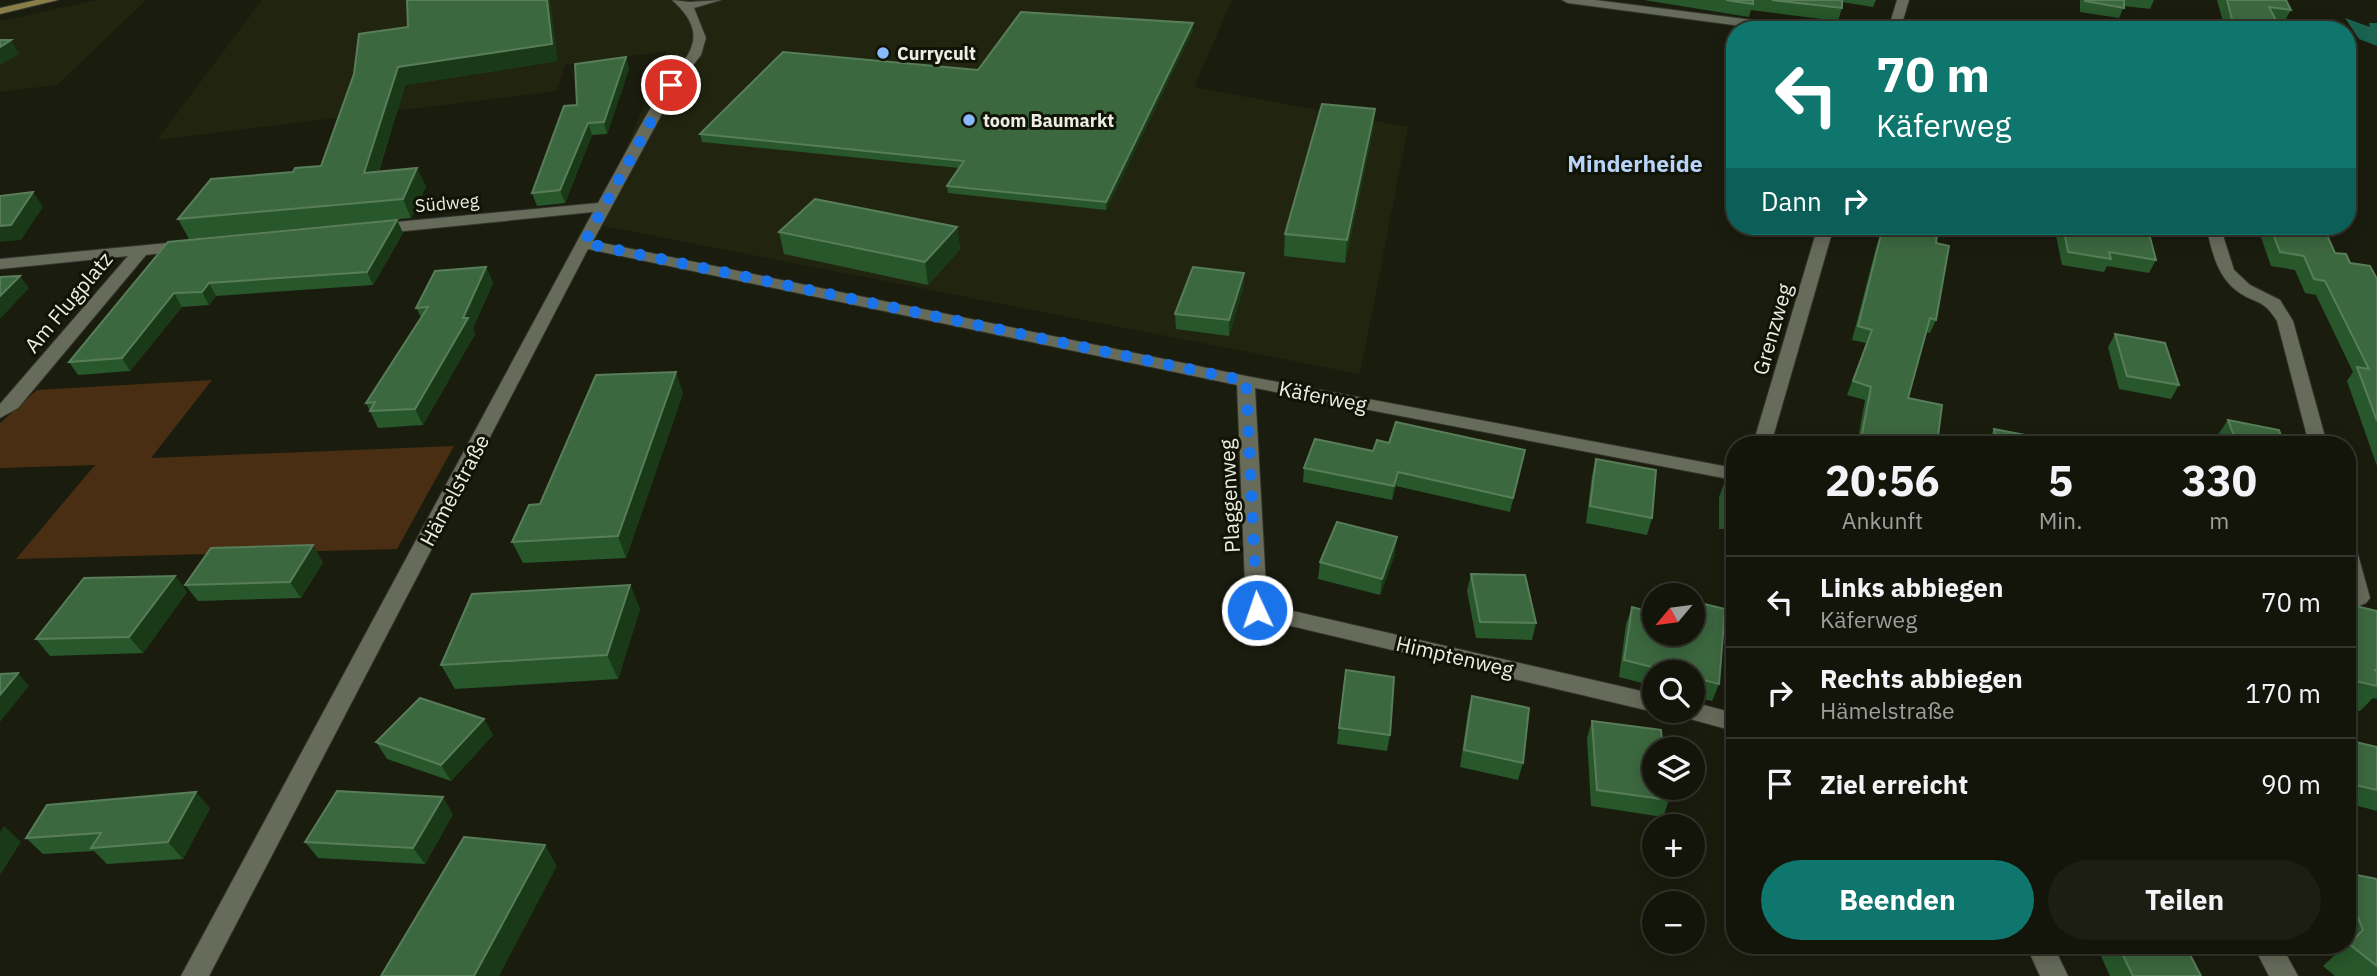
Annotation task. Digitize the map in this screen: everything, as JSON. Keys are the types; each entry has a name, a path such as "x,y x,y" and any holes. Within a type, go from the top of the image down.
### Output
{"main road":[{"path":"0,11 52,0"}],"street":[{"name":"Hämelstraße","path":"195,976 584,243 671,85 695,55 700,38 682,3 715,0"},
{"path":"1568,0 1730,21"},
{"path":"1897,21 1903,0"},
{"name":"Südweg","path":"359,230 604,207"},
{"name":"Grenzweg","path":"1764,436 1823,235"},
{"path":"2216,235 2227,272 2244,288 2274,303 2285,321 2316,436"},
{"name":"Käferweg","path":"584,243 1246,381 1726,472"},
{"path":"0,264 209,244"},
{"name":"Am Flugplatz","path":"0,412 12,404 141,251"},
{"name":"Plaggenweg","path":"1246,381 1257,610"},
{"path":"2356,581 2361,598"},
{"name":"Himptenweg","path":"1257,610 1642,700"},
{"path":"1705,715 1726,720"},
{"path":"2043,954 2054,976"},
{"path":"2271,954 2284,976"}],"shaded area":[{"path":"98,0 146,0 57,85 0,92 0,21"},
{"path":"262,0 1232,0 1194,87 1408,127 1360,374 594,224 667,51 565,65 557,91 157,140"},
{"path":"212,380 151,458 454,446 397,549 16,559 95,465 0,468 0,423 37,390"}],"water":[{"path":"2356,22 2370,27 2369,23 2377,23 2377,46 2359,39 2356,34"}],"building":[{"path":"407,0 547,0 552,44 398,67 364,173 417,168 403,199 178,219 211,179 293,172 295,168 321,166 354,74 359,34 408,27"},
{"path":"1726,0 1753,0 1753,4"},
{"path":"1772,0 1842,0 1842,8"},
{"path":"2124,0 2124,8 2085,1"},
{"path":"2227,0 2286,0 2291,10 2269,7 2276,21 2232,21"},
{"path":"1021,12 1193,23 1106,202 947,186 964,161 700,134 783,52 978,70"},
{"path":"0,40 11,40 0,47"},
{"path":"626,57 604,122 588,123 560,190 532,193 564,106 577,105 575,64"},
{"path":"1322,104 1375,109 1347,240 1285,234"},
{"path":"33,192 11,225 0,226 0,196"},
{"path":"815,199 957,227 925,262 779,232"},
{"path":"397,220 367,272 209,283 202,292 174,293 122,358 69,362 168,242"},
{"path":"1881,235 1937,235 1936,243 1949,246 1936,320 1930,318 1908,398 1942,405 1938,436 1862,436 1871,387 1853,381 1872,330 1858,326"},
{"path":"2065,235 2149,235 2156,260 2109,252 2111,259 2068,252"},
{"path":"2273,235 2327,235 2335,253 2346,254 2350,263 2370,266 2377,279 2377,421 2357,367 2369,369 2325,281 2314,279 2304,256 2280,252"},
{"path":"486,267 463,318 468,318 415,409 370,411 375,402 366,403 428,307 416,308 435,271"},
{"path":"1193,267 1244,273 1229,320 1175,314"},
{"path":"20,276 0,296 0,277"},
{"path":"2115,334 2165,343 2179,385 2127,376"},
{"path":"676,372 618,536 512,542 529,505 540,504 596,375"},
{"path":"2228,420 2279,430 2281,436 2234,436"},
{"path":"1396,422 1525,450 1513,498 1398,472 1394,486 1304,468 1315,439 1373,451 1377,440 1389,443"},
{"path":"1994,429 2030,436 1995,436"},
{"path":"1596,459 1656,470 1652,518 1590,506"},
{"path":"1725,481 1726,512 1725,512"},
{"path":"1337,522 1397,537 1382,579 1320,562"},
{"path":"313,545 290,582 185,585 211,548"},
{"path":"1471,574 1525,575 1536,623 1480,622"},
{"path":"175,576 129,637 36,639 84,578"},
{"path":"630,585 607,655 441,665 472,594"},
{"path":"1705,604 1725,609 1719,684 1705,680 1705,660 1642,660 1642,664 1624,660 1632,607 1642,610 1642,646 1705,646"},
{"path":"2356,606 2377,611 2377,686 2356,681"},
{"path":"1346,670 1394,677 1390,735 1339,728"},
{"path":"18,673 0,695 0,674"},
{"path":"1472,696 1529,708 1523,763 1464,750"},
{"path":"420,698 484,719 441,765 376,742"},
{"path":"1592,721 1661,730 1662,737 1642,737 1642,796 1597,790"},
{"path":"2356,742 2377,747 2377,790 2356,785"},
{"path":"337,791 443,797 413,848 305,842"},
{"path":"196,792 168,842 91,848 101,833 26,838 47,805"},
{"path":"464,837 545,845 474,976 381,976"},
{"path":"2356,875 2377,879 2377,966 2356,950 2356,937 2363,930 2356,912"},
{"path":"2122,954 2190,954 2201,976 2133,976"}],"place":[{"name":"Currycult","path":"883,53"},
{"name":"toom Baumarkt","path":"969,120"}],"district":[{"name":"Minderheide","path":"1635,163"}],"route":[{"path":"671,85 584,243 1246,381 1257,610"}]}
